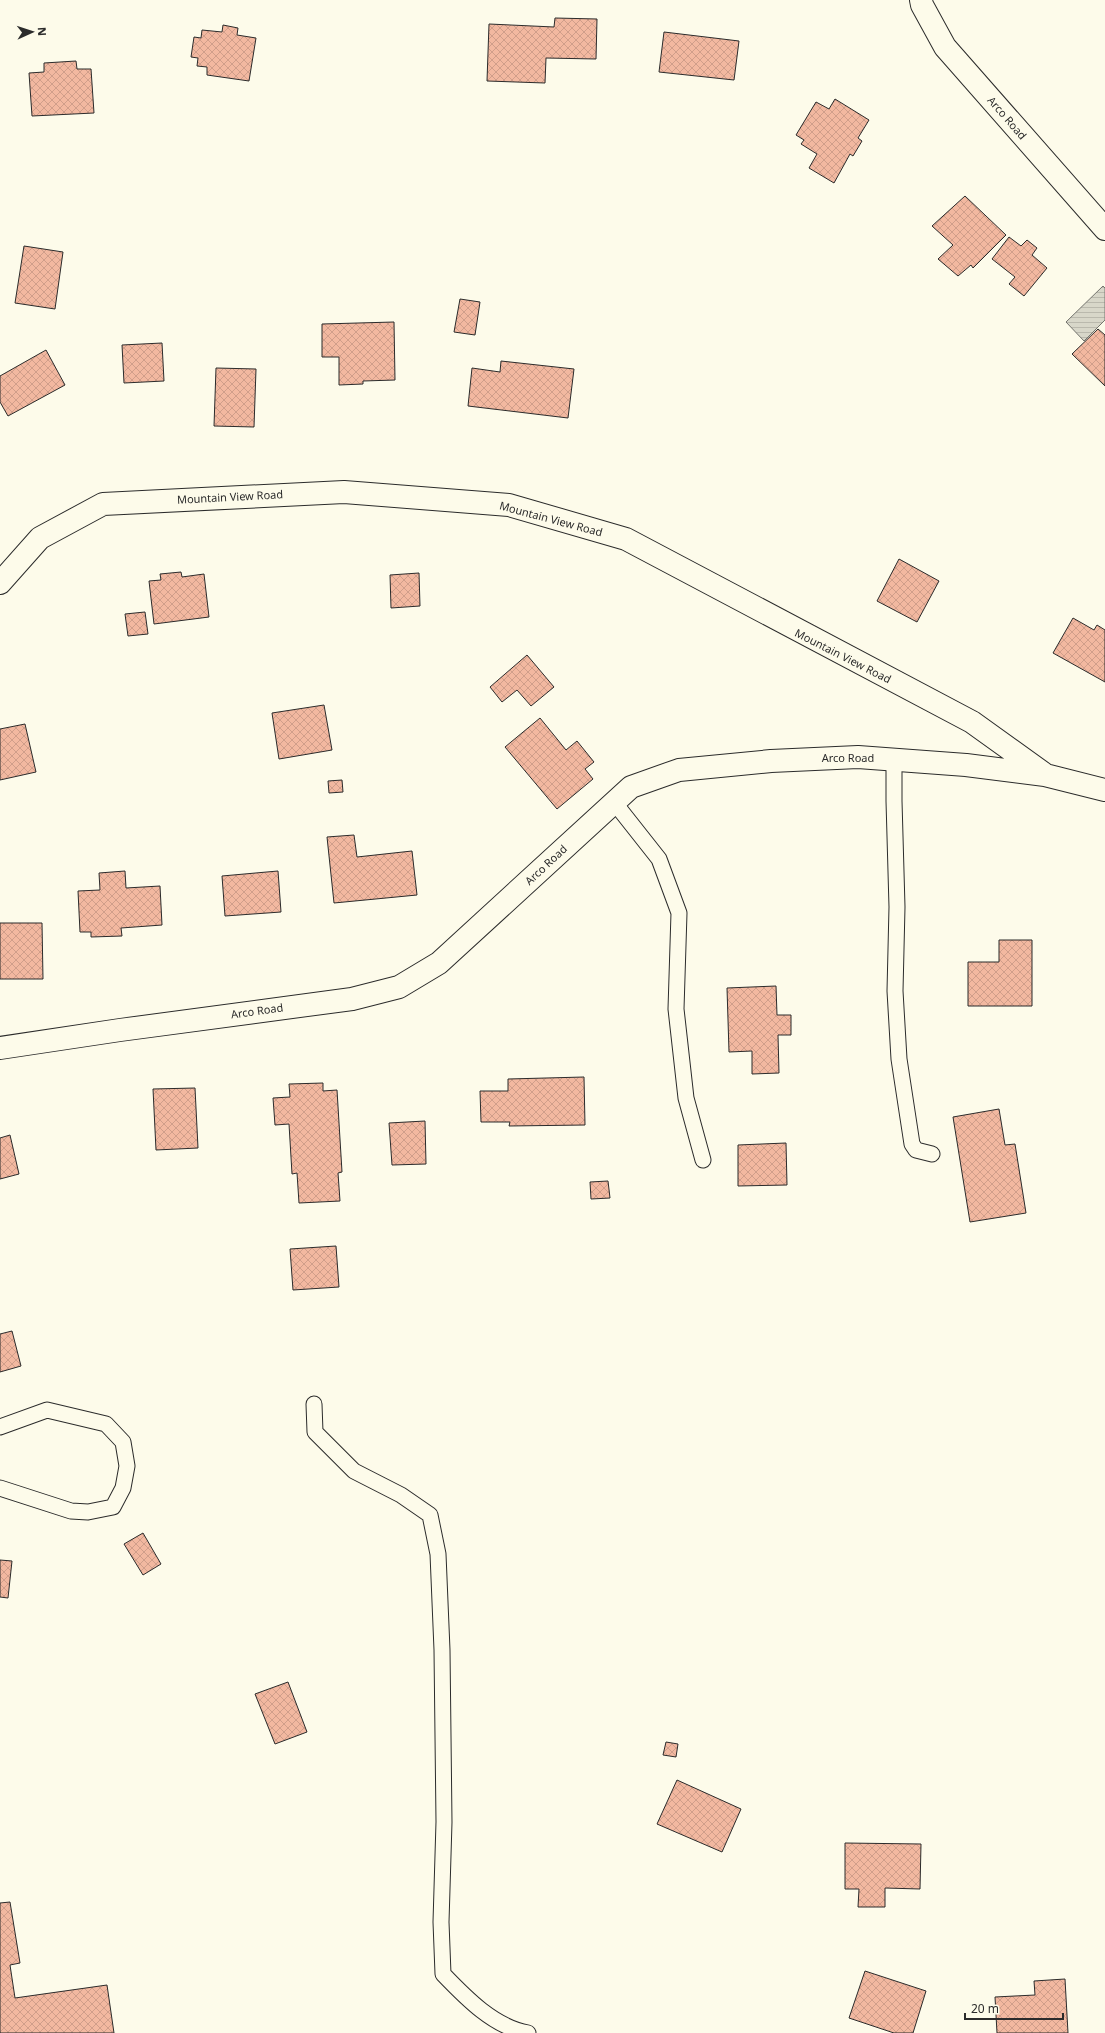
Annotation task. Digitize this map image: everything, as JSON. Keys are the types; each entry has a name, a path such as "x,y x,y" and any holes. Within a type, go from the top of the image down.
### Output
{"street":[{"name":"Arco Road","path":"922,0 922,6 944,47 1105,229"},
{"name":"Mountain View Road","path":"0,583 40,538 103,504 344,492 509,505 626,540 972,722 1045,775"},
{"name":"Arco Road","path":"0,1048 120,1030 352,999 399,987 439,963 631,787 679,770 770,761 858,757 966,765 1045,775 1105,790"}],"lane":[{"path":"894,759 897,907 895,991 900,1059 912,1144 916,1150 932,1154"},
{"path":"614,802 659,859 679,913 676,1009 686,1098 703,1160"},
{"path":"314,1404 315,1432 354,1472 401,1495 430,1515 438,1554 442,1650 444,1822 441,1922 443,1974 471,2003 516,2031 528,2033"},
{"path":"0,1427 47,1410 106,1424 123,1442 127,1466 123,1488 113,1507 88,1512 71,1511 0,1488"}],"shaded area":[{"path":"1103,286 1105,288 1105,320 1084,341 1066,322"}],"building":[{"path":"555,18 597,19 596,59 546,58 545,83 487,81 489,24 554,27"},
{"path":"223,25 238,28 237,35 256,38 249,81 207,75 207,67 197,66 198,58 191,57 194,37 201,38 202,30 222,32"},
{"path":"664,32 739,41 734,80 659,72"},
{"path":"76,61 77,69 91,69 94,113 32,116 29,73 44,72 44,63"},
{"path":"835,99 869,120 858,138 862,141 853,156 850,154 834,183 809,168 817,154 801,144 804,140 796,135 816,102 829,109"},
{"path":"965,196 1006,235 973,268 971,265 958,276 938,259 953,245 932,226"},
{"path":"1009,237 1021,246 1027,240 1037,248 1032,255 1047,268 1024,296 1009,284 1015,277 992,259"},
{"path":"24,246 63,252 55,309 15,303"},
{"path":"460,299 480,302 475,335 454,332"},
{"path":"394,322 395,380 363,381 363,384 339,385 339,357 322,357 322,324"},
{"path":"1098,329 1105,335 1105,386 1072,354"},
{"path":"162,343 164,381 124,383 122,345"},
{"path":"46,350 65,385 8,416 0,402 0,376"},
{"path":"501,361 574,369 568,418 468,406 472,368 500,372"},
{"path":"216,368 256,369 254,427 214,426"},
{"path":"899,559 939,581 917,622 877,601"},
{"path":"181,572 182,577 204,574 209,617 154,624 149,581 161,580 160,574"},
{"path":"419,573 420,606 391,608 390,575"},
{"path":"145,612 148,634 128,636 125,614"},
{"path":"1073,618 1094,630 1097,625 1105,630 1105,682 1053,653"},
{"path":"527,655 554,687 531,706 517,690 502,702 490,687"},
{"path":"324,705 332,750 279,759 272,713"},
{"path":"540,718 566,750 577,741 594,762 585,769 593,779 557,809 505,747"},
{"path":"25,724 36,772 0,780 0,729"},
{"path":"342,780 343,792 329,793 328,781"},
{"path":"354,835 357,857 412,851 417,895 334,903 327,837"},
{"path":"125,871 126,888 160,886 162,925 121,928 122,936 91,937 91,932 80,932 78,891 100,890 99,873"},
{"path":"278,871 281,912 225,916 222,876"},
{"path":"0,923 42,923 43,979 0,979"},
{"path":"999,940 1032,940 1032,1006 968,1006 968,962 999,962"},
{"path":"776,986 777,1015 791,1015 791,1035 778,1035 779,1073 752,1074 752,1051 729,1052 727,988"},
{"path":"584,1077 585,1125 509,1126 510,1122 481,1122 480,1091 508,1091 508,1079"},
{"path":"323,1083 323,1091 337,1090 342,1172 338,1173 340,1201 299,1203 297,1173 292,1174 289,1124 275,1125 273,1098 290,1097 289,1084"},
{"path":"195,1088 198,1148 156,1150 153,1089"},
{"path":"999,1109 1005,1145 1015,1144 1026,1213 970,1222 953,1117"},
{"path":"425,1121 426,1164 392,1165 389,1123"},
{"path":"10,1135 19,1174 0,1179 0,1138"},
{"path":"786,1143 787,1185 738,1186 738,1145"},
{"path":"608,1181 610,1198 591,1199 590,1182"},
{"path":"336,1246 339,1287 293,1290 290,1249"},
{"path":"12,1331 21,1366 0,1372 0,1334"},
{"path":"143,1533 161,1564 143,1575 124,1544"},
{"path":"0,1560 12,1561 8,1598 0,1597"},
{"path":"288,1682 307,1732 275,1744 255,1694"},
{"path":"666,1742 678,1744 676,1757 663,1755"},
{"path":"677,1780 741,1809 722,1852 657,1824"},
{"path":"845,1843 921,1844 920,1889 885,1888 885,1907 858,1907 859,1889 845,1889"},
{"path":"10,1902 20,1963 10,1965 15,1998 107,1985 114,2033 0,2033 0,1903"},
{"path":"865,1971 926,1991 913,2033 894,2033 849,2018"},
{"path":"1065,1979 1068,2033 997,2033 995,1997 1035,1995 1034,1981"}]}
